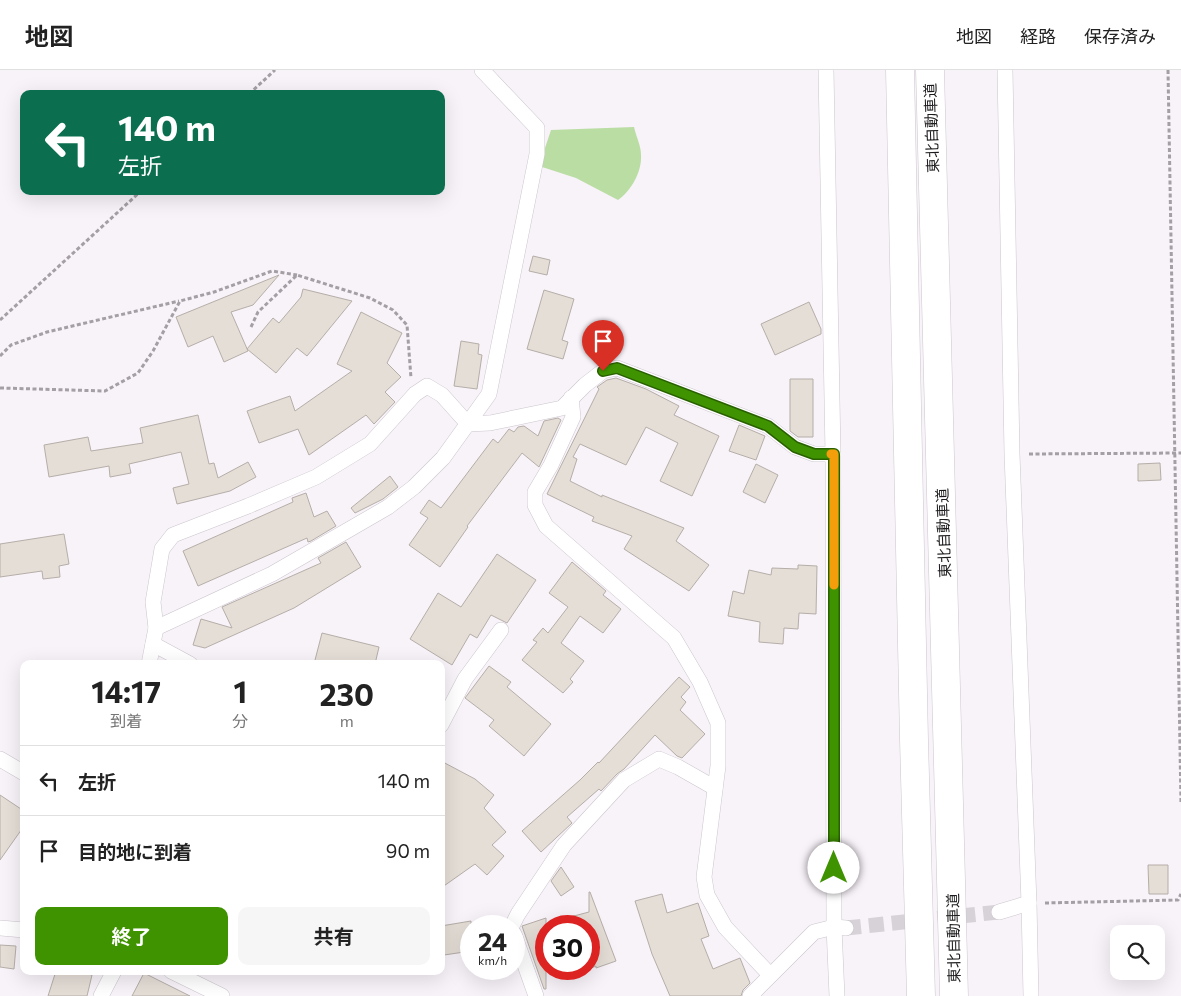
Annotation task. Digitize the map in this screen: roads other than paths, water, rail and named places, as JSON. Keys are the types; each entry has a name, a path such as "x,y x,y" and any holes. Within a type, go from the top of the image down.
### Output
{"highway":[{"name":"東北自動車道","path":"900,70 921,996"},
{"name":"東北自動車道","path":"930,70 954,996"}],"street":[{"path":"156,628 272,574 388,507 414,487 443,458 489,394 537,154 537,128 482,70"},
{"path":"826,70 834,454 840,927 837,996"},
{"path":"1005,70 1012,454 1031,996"},
{"path":"468,424 490,423 562,408 585,385 603,371 617,368 768,426 795,447 814,454 834,454"},
{"path":"150,660 156,628 153,602 162,549 173,535 316,477 370,444 411,398 427,386 442,395 468,424"},
{"path":"571,398 573,417 551,465 536,492 535,505 546,526 674,638 700,682 718,723 718,766 704,877 707,895 725,926 770,975"},
{"path":"445,718 465,680 501,630"},
{"path":"153,644 183,660"},
{"path":"0,759 20,771"},
{"path":"518,915 564,845 624,780 659,759 716,788"},
{"path":"999,912 1029,903"},
{"path":"750,996 814,932 840,927"},
{"path":"0,928 20,930"},
{"path":"525,965 536,996"},
{"path":"101,996 112,975"},
{"path":"179,975 222,996"}],"tunnel":[{"path":"846,928 999,912"}]}
